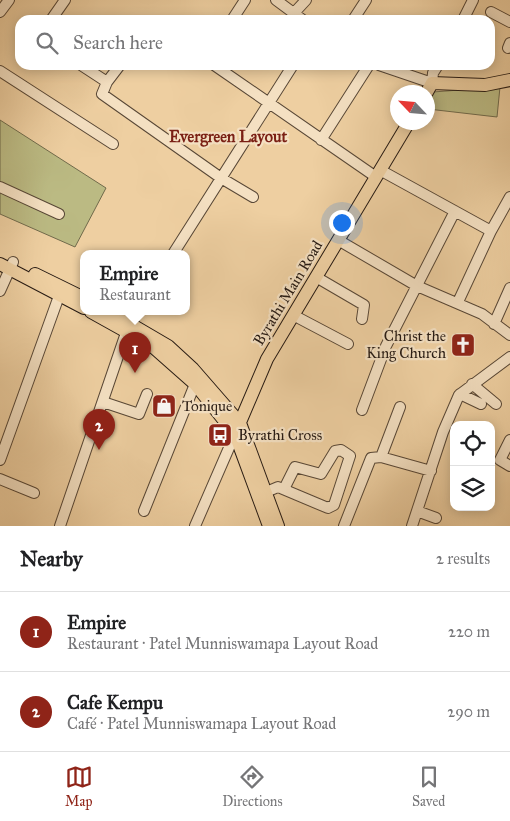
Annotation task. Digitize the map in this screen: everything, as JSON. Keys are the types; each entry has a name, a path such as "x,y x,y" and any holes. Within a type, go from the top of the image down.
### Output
{"main road":[{"path":"435,88 485,85 510,80"},
{"name":"Byrathi Main Road","path":"238,428 267,359 404,130"},
{"path":"0,255 8,265 59,296 80,306"},
{"path":"8,265 80,296"},
{"path":"105,315 132,321 158,351 195,384 238,428"},
{"path":"117,315 132,321 168,346 193,369 238,428 262,494 278,526"},
{"path":"262,494 269,526"}],"street":[{"path":"0,12 9,0"},
{"path":"54,15 65,0"},
{"path":"235,15 245,0"},
{"path":"276,0 297,15"},
{"path":"294,13 306,0"},
{"path":"356,15 366,0"},
{"path":"466,15 473,0"},
{"path":"491,12 510,22"},
{"path":"89,70 108,82"},
{"path":"116,70 102,94 221,178 253,197"},
{"path":"221,70 321,140 378,174 455,211 491,231"},
{"path":"176,250 290,70"},
{"path":"321,140 366,70"},
{"path":"390,70 423,85"},
{"path":"431,85 435,70"},
{"path":"0,71 113,144"},
{"path":"0,187 58,214"},
{"path":"458,302 491,231 510,197"},
{"path":"362,410 386,346 455,211"},
{"path":"338,240 417,286 458,302 482,314 510,335"},
{"path":"0,291 8,265"},
{"path":"316,277 364,305 362,319"},
{"path":"494,324 510,288"},
{"path":"0,460 59,296"},
{"path":"293,315 348,344"},
{"path":"60,526 132,321"},
{"path":"412,526 443,432 460,394 510,357"},
{"path":"144,511 195,384"},
{"path":"472,384 496,404"},
{"path":"103,402 139,414 146,394"},
{"path":"460,394 480,404"},
{"path":"381,457 400,407"},
{"path":"195,526 238,428"},
{"path":"443,432 450,435"},
{"path":"510,440 496,458 510,466"},
{"path":"262,494 274,488 284,489 328,508 332,506 350,456 341,450 335,451 322,474 295,467 284,489"},
{"path":"344,526 371,458 381,457 431,470"},
{"path":"0,478 34,493"},
{"path":"418,511 436,518"}],"shaded area":[{"path":"500,87 497,117 435,110 435,92"},
{"path":"0,120 106,188 75,247 0,214"}],"place":[{"name":"Christ the King Church","path":"463,345"},
{"name":"Empire","path":"135,373"},
{"name":"Tonique","path":"164,406"},
{"name":"Byrathi Cross","path":"220,435"},
{"name":"Cafe Kempu","path":"99,450"}],"district":[{"name":"Evergreen Layout","path":"228,136"}]}
